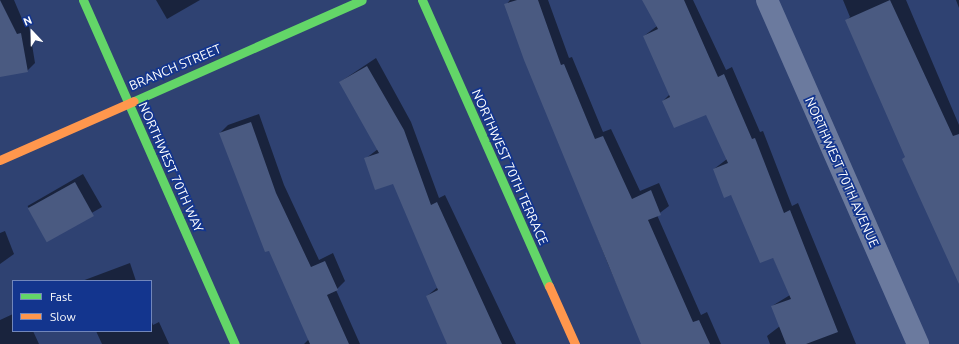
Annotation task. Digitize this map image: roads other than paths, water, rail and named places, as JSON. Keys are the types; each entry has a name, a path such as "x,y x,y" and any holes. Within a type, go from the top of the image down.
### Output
{"street":[{"name":"NORTHWEST 70TH WAY","path":"83,0 235,344"},
{"name":"BRANCH STREET","path":"0,160 128,102 362,0"},
{"name":"NORTHWEST 70TH TERRACE","path":"422,0 575,344"},
{"name":"NORTHWEST 70TH AVENUE","path":"766,0 918,344"}]}
